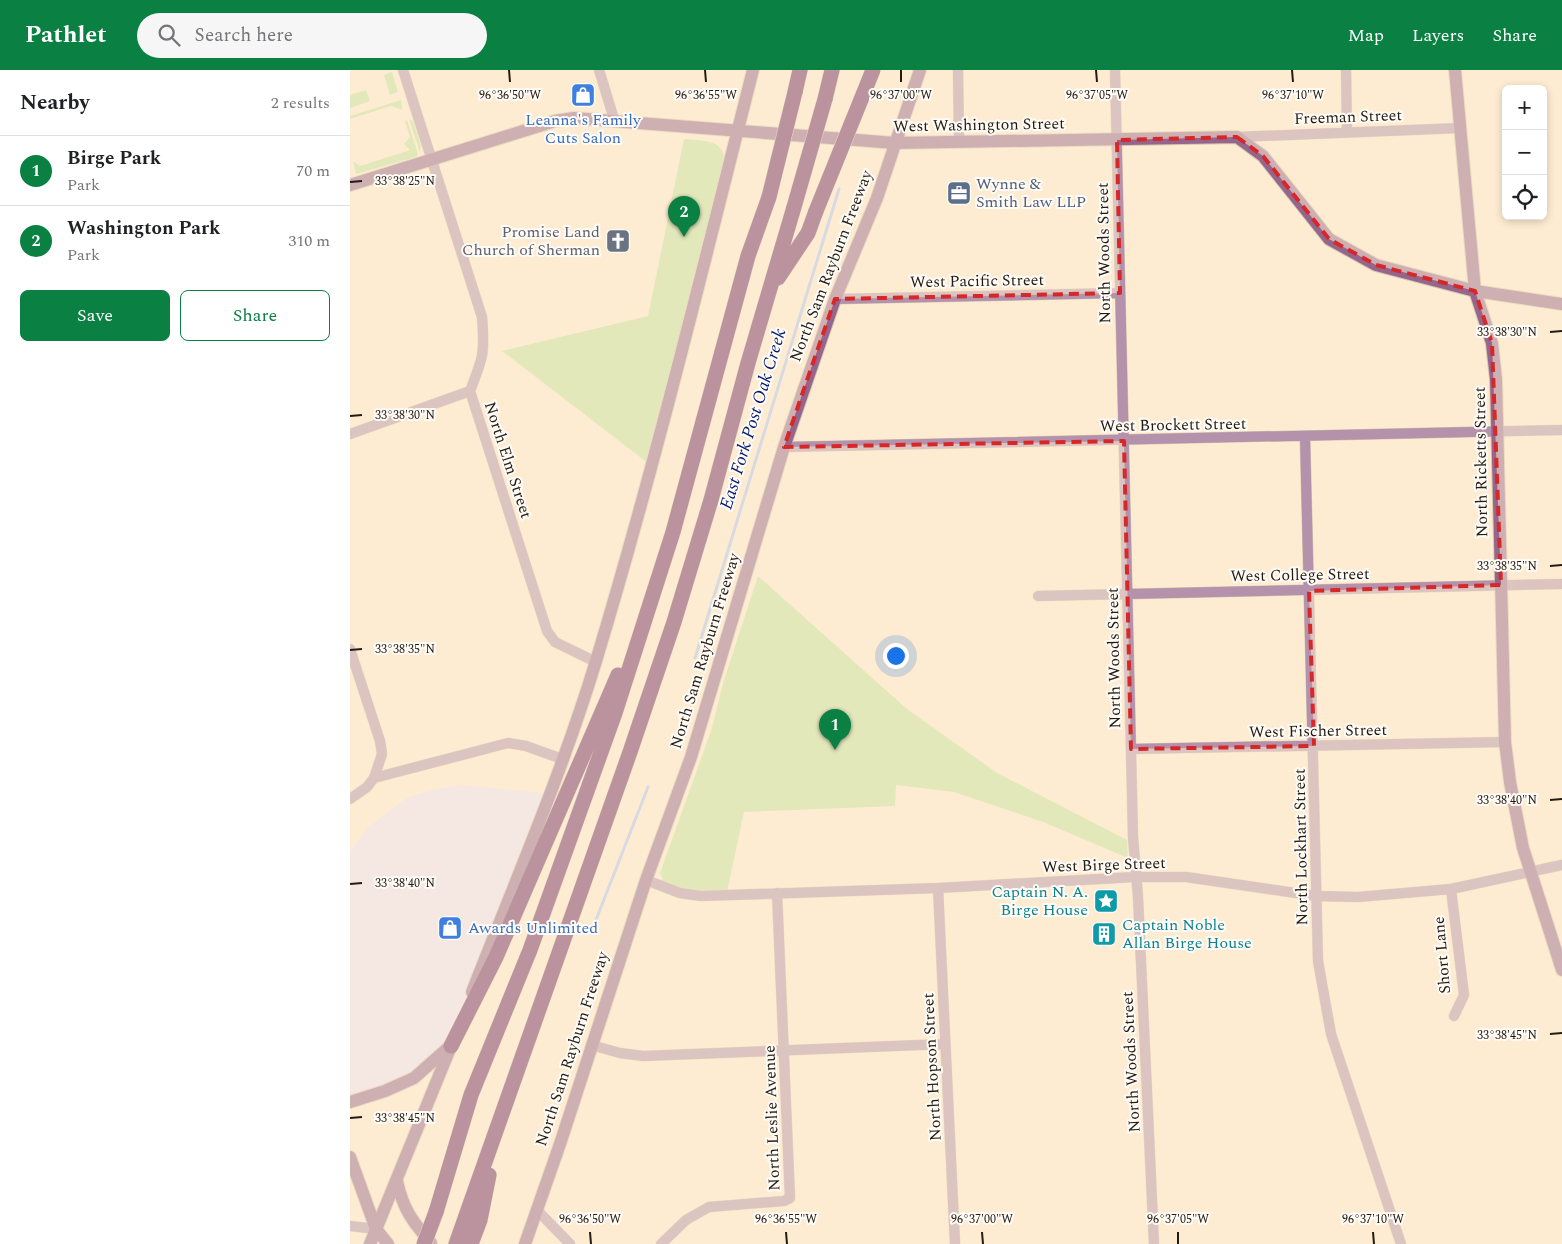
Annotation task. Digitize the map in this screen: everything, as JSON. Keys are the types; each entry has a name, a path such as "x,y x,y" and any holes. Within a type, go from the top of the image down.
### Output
{"highway":[{"path":"424,1244 436,1212 471,1095 530,950 615,713 686,488 748,256 769,197 800,70"},
{"path":"456,1244 500,1123 674,622 711,500 832,70"},
{"path":"771,290 808,233 873,70"},
{"path":"451,1046 496,957 650,603"},
{"path":"471,1244 480,1220 500,1123"}],"main road":[{"path":"370,1244 451,1046 562,759 596,662 636,529 753,70"},
{"name":"North Sam Rayburn Freeway","path":"525,1244 646,880 691,758 784,447 835,299 877,198 920,70"},
{"name":"North Ricketts Street","path":"1455,70 1475,291 1492,343 1496,379 1505,742 1510,782 1530,873 1562,970"},
{"name":"West Washington Street","path":"350,185 555,121 574,118 614,119 737,132 895,143 1237,137"},
{"path":"1237,137 1263,156 1329,239 1376,264 1475,291 1562,304"},
{"path":"350,1102 385,1091 414,1078 451,1046"},
{"path":"350,1157 376,1229 388,1244"},
{"path":"397,1181 401,1201 409,1218 431,1244"}],"street":[{"name":"North Elm Street","path":"403,70 482,317 485,348 483,359 470,392 547,631 555,642 596,662"},
{"path":"598,70 614,119"},
{"path":"958,70 959,142"},
{"name":"North Woods Street","path":"1115,70 1135,877 1138,898 1154,1244"},
{"path":"1346,70 1347,131"},
{"name":"Freeman Street","path":"1237,137 1347,131 1460,128"},
{"name":"West Pacific Street","path":"835,299 1120,293"},
{"path":"350,434 470,392"},
{"name":"West Brockett Street","path":"784,447 1562,430"},
{"name":"North Lockhart Street","path":"1305,437 1318,961 1331,1034 1402,1244"},
{"name":"West College Street","path":"1038,596 1562,584"},
{"path":"350,649 380,741 382,754 374,778 367,787 350,799"},
{"name":"West Fischer Street","path":"1131,749 1505,742"},
{"path":"374,778 508,743 526,746 562,759"},
{"name":"West Birge Street","path":"646,880 680,893 701,896 938,888 1135,877 1186,877 1316,896 1358,897 1451,889 1562,865"},
{"name":"North Hopson Street","path":"938,888 955,1244"},
{"name":"Short Lane","path":"1451,889 1464,995 1454,1016"},
{"name":"North Leslie Avenue","path":"661,1244 686,1220 709,1207 784,1201 790,1198 777,894"},
{"path":"591,1045 620,1053 643,1056 785,1052 946,1044"},
{"path":"537,1210 570,1244"},
{"path":"350,1226 376,1229"}],"highlighted area":[{"path":"1237,137 1263,156 1329,239 1376,265 1475,291 1492,343 1501,585 1309,591 1314,746 1131,749 1124,441 784,447 835,299 1120,293 1117,140"}],"shaded area":[{"path":"461,785 543,793 452,1035 435,1055 399,1082 350,1098 350,851 368,827 408,797"}],"green space":[{"path":"392,72 398,92 390,95 384,75"},
{"path":"366,90 370,101 350,108 350,95"},
{"path":"401,100 402,110 391,106 350,119 350,116"},
{"path":"409,119 413,121 421,146 420,153"},
{"path":"407,120 418,154 416,157 356,174 353,161 360,166 410,150 404,144 410,137 405,121"},
{"path":"684,139 715,144 723,152 724,159 649,464 502,351 648,316"},
{"path":"758,576 907,709 997,773 1127,840 1128,858 1043,822 954,792 896,785 895,806 744,812 727,892 695,891 664,883 660,873 712,728 723,683"}],"waterway":[{"name":"East Fork Post Oak Creek","path":"695,658 839,189"},
{"name":"East Fork Post Oak Creek","path":"594,925 648,787"}],"place":[{"name":"Leanna's Family Cuts Salon","path":"583,95"},
{"name":"Wynne & Smith Law LLP","path":"959,193"},
{"name":"Washington Park","path":"684,237"},
{"name":"Promise Land Church of Sherman","path":"618,241"},
{"name":"Birge Park","path":"835,750"},
{"name":"Captain N. A. Birge House","path":"1106,901"},
{"name":"Awards Unlimited","path":"450,928"},
{"name":"Captain Noble Allan Birge House","path":"1104,934"}]}
